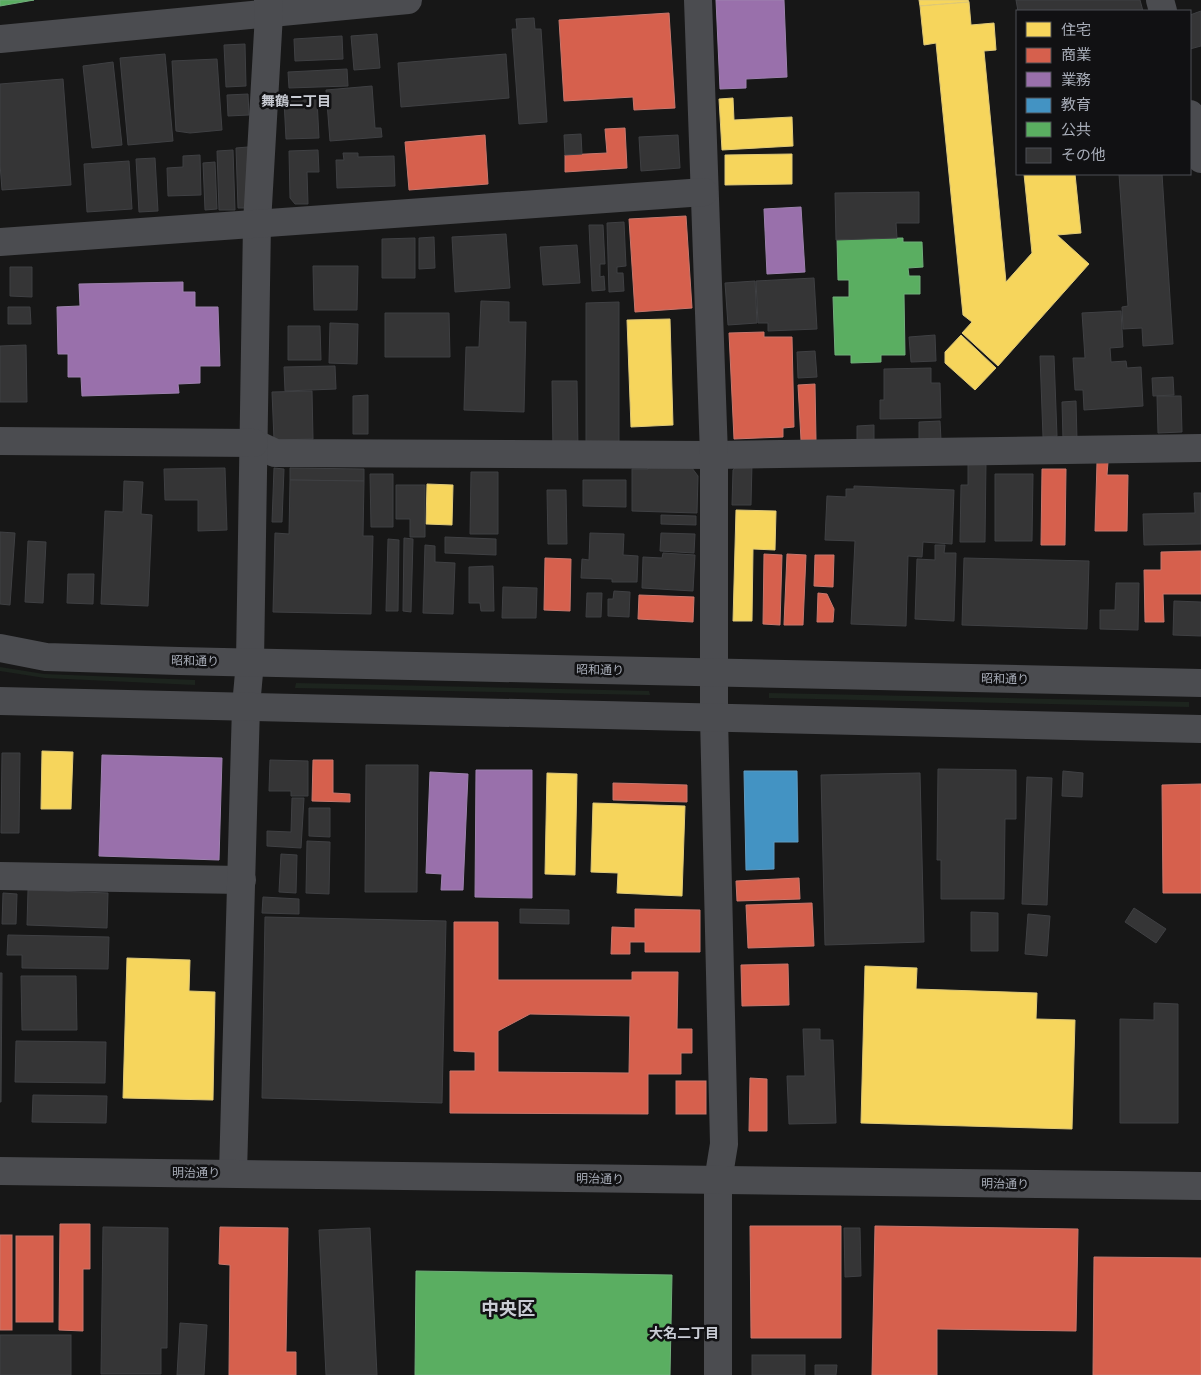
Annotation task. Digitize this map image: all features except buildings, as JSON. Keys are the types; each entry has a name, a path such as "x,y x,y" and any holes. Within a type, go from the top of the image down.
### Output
{"street":[{"path":"0,39 269,7 408,0"},
{"path":"698,0 714,455 714,717 724,1144 718,1181 718,1375"},
{"path":"233,1173 246,706 250,662 257,223 269,7"},
{"path":"1191,118 1201,159"},
{"path":"0,242 704,192"},
{"path":"0,442 254,443 276,453 714,455 1201,448"},
{"name":"昭和通り","path":"0,648 46,657 1201,683"},
{"path":"0,701 1201,729"},
{"path":"0,876 242,880"},
{"name":"明治通り","path":"0,1171 1201,1186"}],"shaded area":[{"path":"0,667 44,674 195,680 195,685 45,678 0,671"},
{"path":"296,683 649,691 650,695 295,688"},
{"path":"769,693 1189,702 1189,707 769,698"}],"district":[{"name":"舞鶴二丁目","path":"296,101"},
{"name":"中央区","path":"508,1308"},
{"name":"大名二丁目","path":"684,1333"}]}
